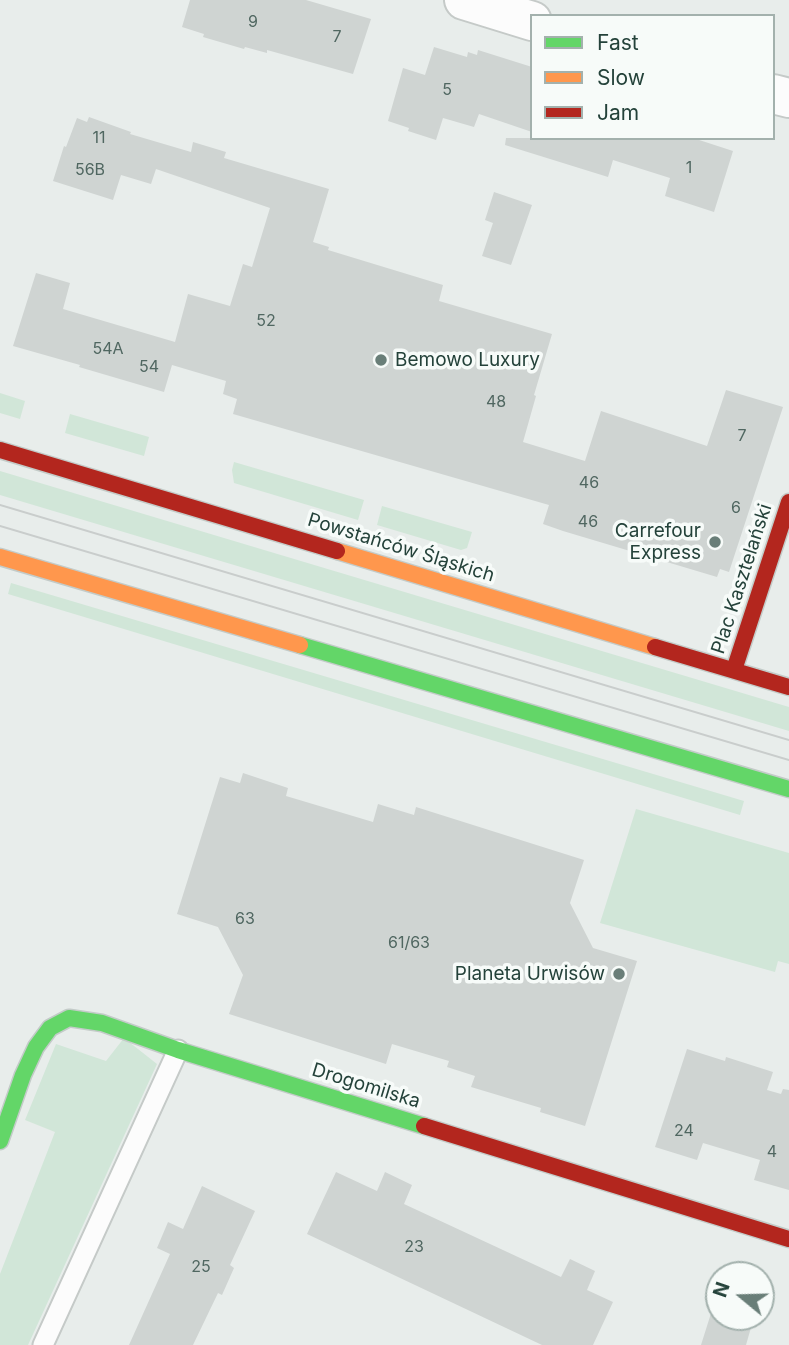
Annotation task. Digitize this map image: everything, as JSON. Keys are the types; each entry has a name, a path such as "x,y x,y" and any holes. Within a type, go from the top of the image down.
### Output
{"main road":[{"name":"Powstańców Śląskich","path":"0,450 789,687"},
{"name":"Plac Kasztelański","path":"734,670 789,502"},
{"path":"0,557 789,789"},
{"name":"Drogomilska","path":"0,1141 23,1075 36,1047 50,1028 69,1018 102,1024 178,1051 789,1239"}],"street":[{"path":"464,0 530,20"}],"lane":[{"path":"43,1345 178,1051"}],"green space":[{"path":"0,393 25,401 20,419 0,413"},
{"path":"70,414 149,437 144,456 65,433"},
{"path":"234,462 364,500 358,520 234,483"},
{"path":"0,471 789,707 789,731 0,495"},
{"path":"382,506 472,532 467,548 461,550 377,525"},
{"path":"11,583 744,801 740,815 8,594"},
{"path":"636,809 789,853 789,964 778,961 775,972 600,923"},
{"path":"124,1038 157,1064 28,1345 0,1345 0,1274 55,1132 25,1120 56,1044 106,1061"}],"building":[{"path":"190,0 306,0 371,19 353,74 267,50 267,53 245,47 244,49 203,37 204,34 182,27"},
{"path":"434,47 467,57 468,52 477,55 478,50 530,66 530,131 479,114 474,127 443,118 436,140 388,121 403,68 425,75"},
{"path":"89,117 131,132 130,134 191,152 193,142 226,152 224,158 329,189 313,242 329,247 328,250 443,285 439,301 552,334 523,442 585,461 601,411 707,446 726,390 783,407 729,572 720,569 717,577 563,531 543,524 549,505 233,414 237,399 223,394 226,381 172,365 164,392 13,346 36,273 70,283 63,309 175,342 188,294 230,306 243,264 252,267 270,208 156,169 151,184 121,175 113,200 53,181 64,146 66,147 77,118 87,122"},
{"path":"506,138 699,140 733,151 714,212 665,196 670,178 613,160 608,177 505,145"},
{"path":"494,192 532,205 511,265 482,256 493,223 485,220"},
{"path":"243,773 288,788 286,796 373,822 378,804 414,815 416,807 584,860 570,903 593,948 637,961 585,1126 540,1112 541,1108 471,1087 475,1076 447,1067 449,1061 392,1044 386,1064 229,1014 243,975 218,927 177,914 220,777 240,783"},
{"path":"687,1049 725,1061 726,1057 773,1072 767,1090 781,1094 783,1089 789,1090 789,1190 754,1180 760,1160 703,1143 697,1160 655,1147"},
{"path":"336,1172 377,1191 385,1172 412,1185 404,1204 561,1277 570,1259 595,1271 587,1290 613,1302 593,1345 542,1345 307,1234"},
{"path":"202,1186 255,1211 230,1265 234,1268 222,1295 218,1293 193,1345 129,1345 170,1254 157,1248 168,1222 183,1229"},
{"path":"705,1331 750,1331 746,1345 701,1345"}],"tram line":[{"path":"0,505 789,740"},
{"path":"0,526 789,760"}],"traffic: fast":[{"path":"300,645 789,789"},
{"path":"0,1141 23,1075 36,1047 50,1028 69,1018 102,1023 178,1050 424,1126"}],"traffic: slow":[{"path":"337,551 655,647"},
{"path":"0,557 300,645"}],"traffic: jam":[{"path":"0,450 337,551"},
{"path":"734,670 789,502"},
{"path":"655,647 789,687"},
{"path":"424,1126 789,1239"}],"place":[{"name":"Bemowo Luxury","path":"381,360"},
{"name":"Carrefour Express","path":"715,542"},
{"name":"Planeta Urwisów","path":"619,974"}]}
